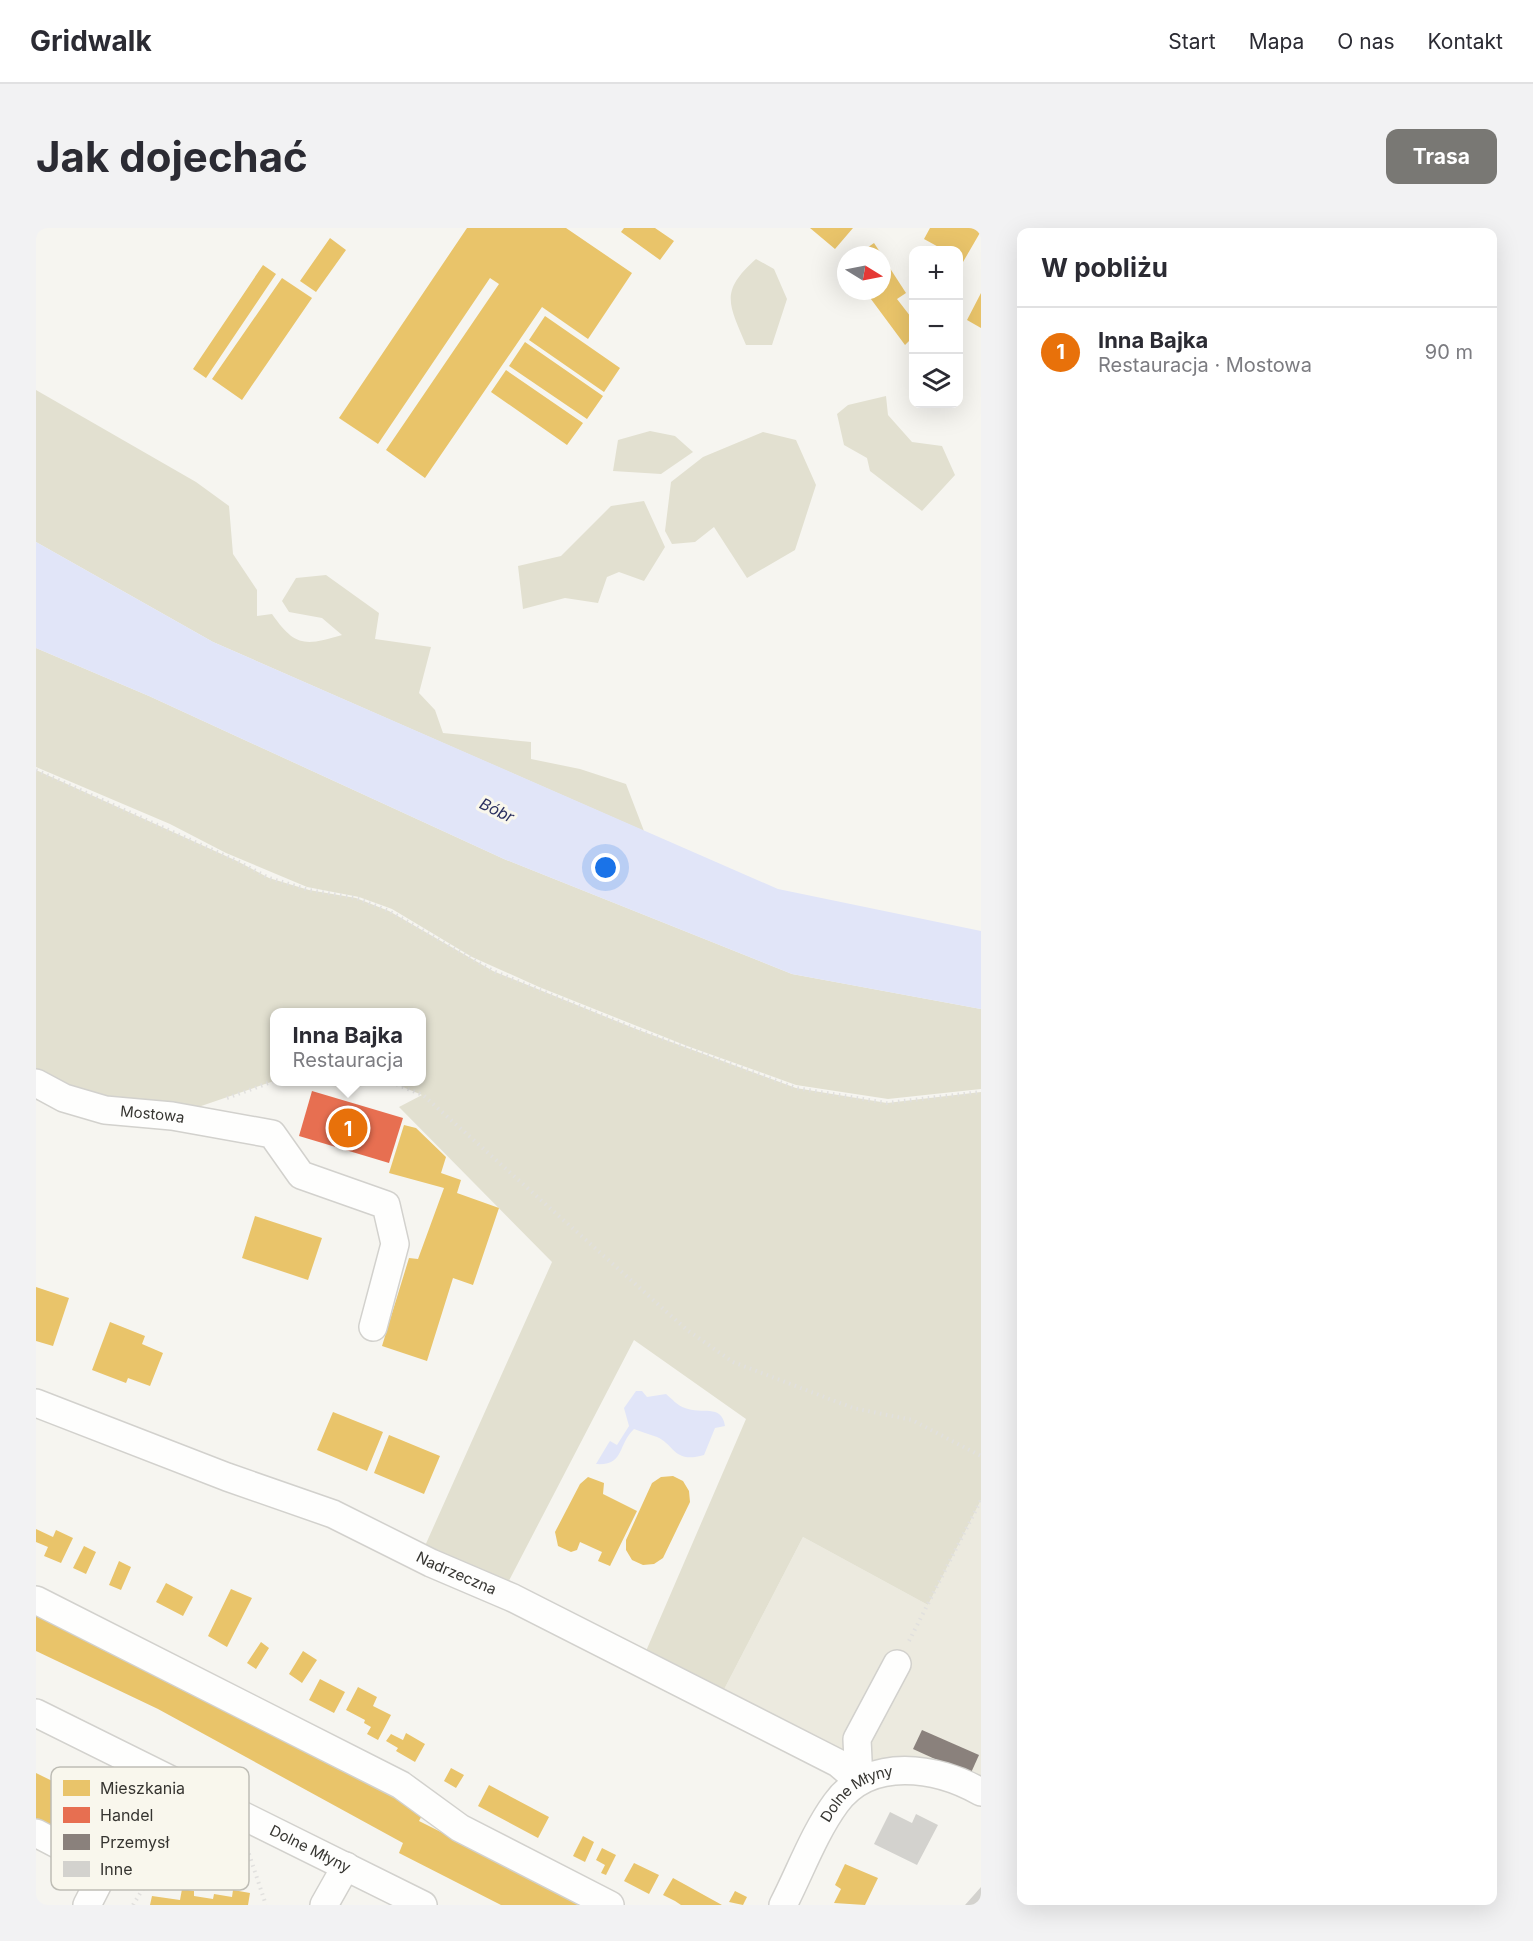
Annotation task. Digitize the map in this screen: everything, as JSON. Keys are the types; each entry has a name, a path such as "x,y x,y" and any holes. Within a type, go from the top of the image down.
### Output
{"street":[{"name":"Mostowa","path":"36,1083 64,1098 105,1110 172,1116 272,1134 301,1175 386,1205 395,1244 373,1327"},
{"name":"Nadrzeczna","path":"36,1403 226,1477 333,1514 431,1563 513,1598 838,1762 859,1781"},
{"path":"36,1600 401,1785 460,1828 610,1905"},
{"path":"859,1781 857,1739 897,1664"},
{"name":"Dolne Młyny","path":"36,1713 140,1767"},
{"name":"Dolne Młyny","path":"783,1905 836,1802 859,1781 893,1770 913,1770 946,1776 981,1792"},
{"name":"Dolne Młyny","path":"249,1820 423,1905"},
{"path":"36,1833 51,1841"},
{"path":"324,1905 346,1866"},
{"path":"87,1905 94,1890"}],"path":[{"path":"36,770 237,861 269,878 309,890 356,898 389,911 492,971 691,1050 796,1088 887,1102 981,1092"},
{"path":"401,1086 423,1095 687,1330 733,1362 853,1408 912,1420 981,1456"},
{"path":"897,1664 981,1500"},
{"path":"249,1856 266,1905"},
{"path":"133,1905 142,1890"}],"shaded area":[{"path":"756,259 774,269 787,299 772,345 746,345 732,308 732,290 736,281"},
{"path":"36,390 196,482 229,506 233,554 257,590 257,616 272,614 287,633 302,641 319,641 342,635 322,618 289,612 282,601 296,578 326,575 379,613 375,639 431,647 419,693 435,710 443,733 531,742 531,759 580,769 626,784 644,831 213,642 36,542"},
{"path":"886,396 888,415 912,442 942,446 955,475 922,511 870,471 867,458 844,445 837,414 848,405"},
{"path":"650,431 675,436 693,452 661,474 613,471 618,440"},
{"path":"763,432 796,440 816,485 795,550 747,578 714,527 695,542 672,544 665,531 671,482 703,457"},
{"path":"644,501 665,547 644,581 619,572 607,577 598,603 565,598 523,609 518,566 561,556 611,506"},
{"path":"36,648 149,696 504,859 792,974 981,1009 981,1089 888,1099 796,1085 687,1046 539,987 472,957 392,909 359,897 307,887 226,853 170,824 36,767"},
{"path":"36,770 237,861 269,878 309,890 356,898 389,911 493,971 636,1029 796,1088 887,1103 981,1092 981,1500 928,1605 803,1537 717,1703 640,1665 746,1419 634,1340 502,1594 420,1557 552,1262 399,1107 422,1095 401,1086 426,1086 426,1008 270,1008 270,1082 172,1116 36,1083"},
{"path":"981,1500 981,1791 875,1775 717,1703 803,1537 928,1605"}],"water":[{"name":"Bóbr","path":"36,542 213,642 778,889 981,931 981,1009 792,974 504,859 149,696 36,648"},
{"path":"636,1391 642,1391 647,1397 666,1394 685,1408 715,1412 720,1414 725,1426 715,1428 704,1455 694,1457 681,1455 663,1440 634,1429 612,1462 596,1464 610,1441 617,1445 629,1426 624,1408"}],"building: Mieszkania":[{"path":"467,228 566,228 632,273 588,339 542,307 425,478 386,450 499,284 490,278 378,444 339,418"},
{"path":"624,228 655,228 674,241 660,260 621,232"},
{"path":"810,228 853,228 835,249"},
{"path":"930,228 981,228 963,262 963,246 937,246 924,239"},
{"path":"330,238 346,250 316,292 300,281"},
{"path":"263,265 276,274 206,378 193,369"},
{"path":"891,270 906,293 897,299 909,315 909,341 905,345 872,300 891,300"},
{"path":"282,278 312,298 242,400 212,379"},
{"path":"981,293 981,328 967,320"},
{"path":"545,316 620,368 604,392 529,340"},
{"path":"525,342 603,396 587,419 509,366"},
{"path":"506,370 583,423 567,445 491,392"},
{"path":"404,1125 416,1128 446,1157 441,1173 461,1180 457,1193 499,1208 473,1285 453,1278 427,1361 382,1346 409,1258 418,1259 444,1188 389,1173"},
{"path":"255,1216 322,1238 308,1280 242,1258"},
{"path":"36,1287 69,1298 53,1346 36,1341"},
{"path":"110,1322 145,1336 142,1344 163,1353 150,1386 128,1378 126,1383 92,1370"},
{"path":"333,1412 383,1432 367,1471 317,1450"},
{"path":"389,1435 440,1456 424,1494 374,1473"},
{"path":"673,1476 683,1481 689,1491 690,1502 663,1558 654,1564 643,1565 632,1560 626,1550 626,1540 652,1483 661,1477"},
{"path":"588,1477 604,1483 603,1494 637,1511 610,1566 598,1561 602,1552 580,1542 577,1550 571,1552 558,1546 555,1532 580,1484"},
{"path":"36,1529 53,1537 56,1530 73,1538 61,1563 44,1556 48,1547 36,1542"},
{"path":"84,1546 96,1552 86,1574 73,1568"},
{"path":"119,1561 131,1567 121,1590 109,1585"},
{"path":"166,1583 193,1597 183,1616 156,1602"},
{"path":"231,1589 252,1598 227,1647 208,1636"},
{"path":"36,1614 175,1679 424,1812 419,1821 586,1905 501,1905 399,1853 403,1843 158,1709 36,1651"},
{"path":"261,1642 269,1648 256,1669 247,1663"},
{"path":"303,1651 317,1660 302,1683 289,1674"},
{"path":"320,1679 345,1692 334,1713 309,1700"},
{"path":"358,1687 377,1697 373,1706 391,1715 378,1740 367,1734 371,1727 364,1723 365,1720 346,1710"},
{"path":"406,1733 425,1744 415,1762 396,1751 398,1748 386,1741 391,1734 403,1740"},
{"path":"451,1768 464,1775 456,1788 444,1781"},
{"path":"36,1773 51,1780 51,1828 36,1821"},
{"path":"489,1785 549,1817 538,1838 478,1806"},
{"path":"583,1836 594,1842 585,1862 573,1856"},
{"path":"602,1848 616,1855 606,1875 601,1873 605,1865 596,1860"},
{"path":"634,1863 659,1875 649,1894 624,1881"},
{"path":"845,1864 878,1878 865,1905 834,1903 841,1889 835,1885"},
{"path":"673,1878 722,1905 681,1905 663,1895"},
{"path":"182,1890 194,1891 194,1896 213,1899 214,1894 232,1897 233,1890 250,1893 248,1905 150,1905 152,1896 180,1900"},
{"path":"735,1891 747,1897 743,1905 729,1902"}],"building: Handel":[{"path":"312,1091 403,1118 389,1163 299,1136"}],"building: Przemysł":[{"path":"922,1730 979,1755 970,1775 913,1749"}],"building: Inne":[{"path":"890,1812 912,1823 916,1814 938,1825 917,1865 874,1844"},
{"path":"981,1887 981,1905 965,1905"}],"place":[{"name":"Inna Bajka","path":"348,1128"}]}
